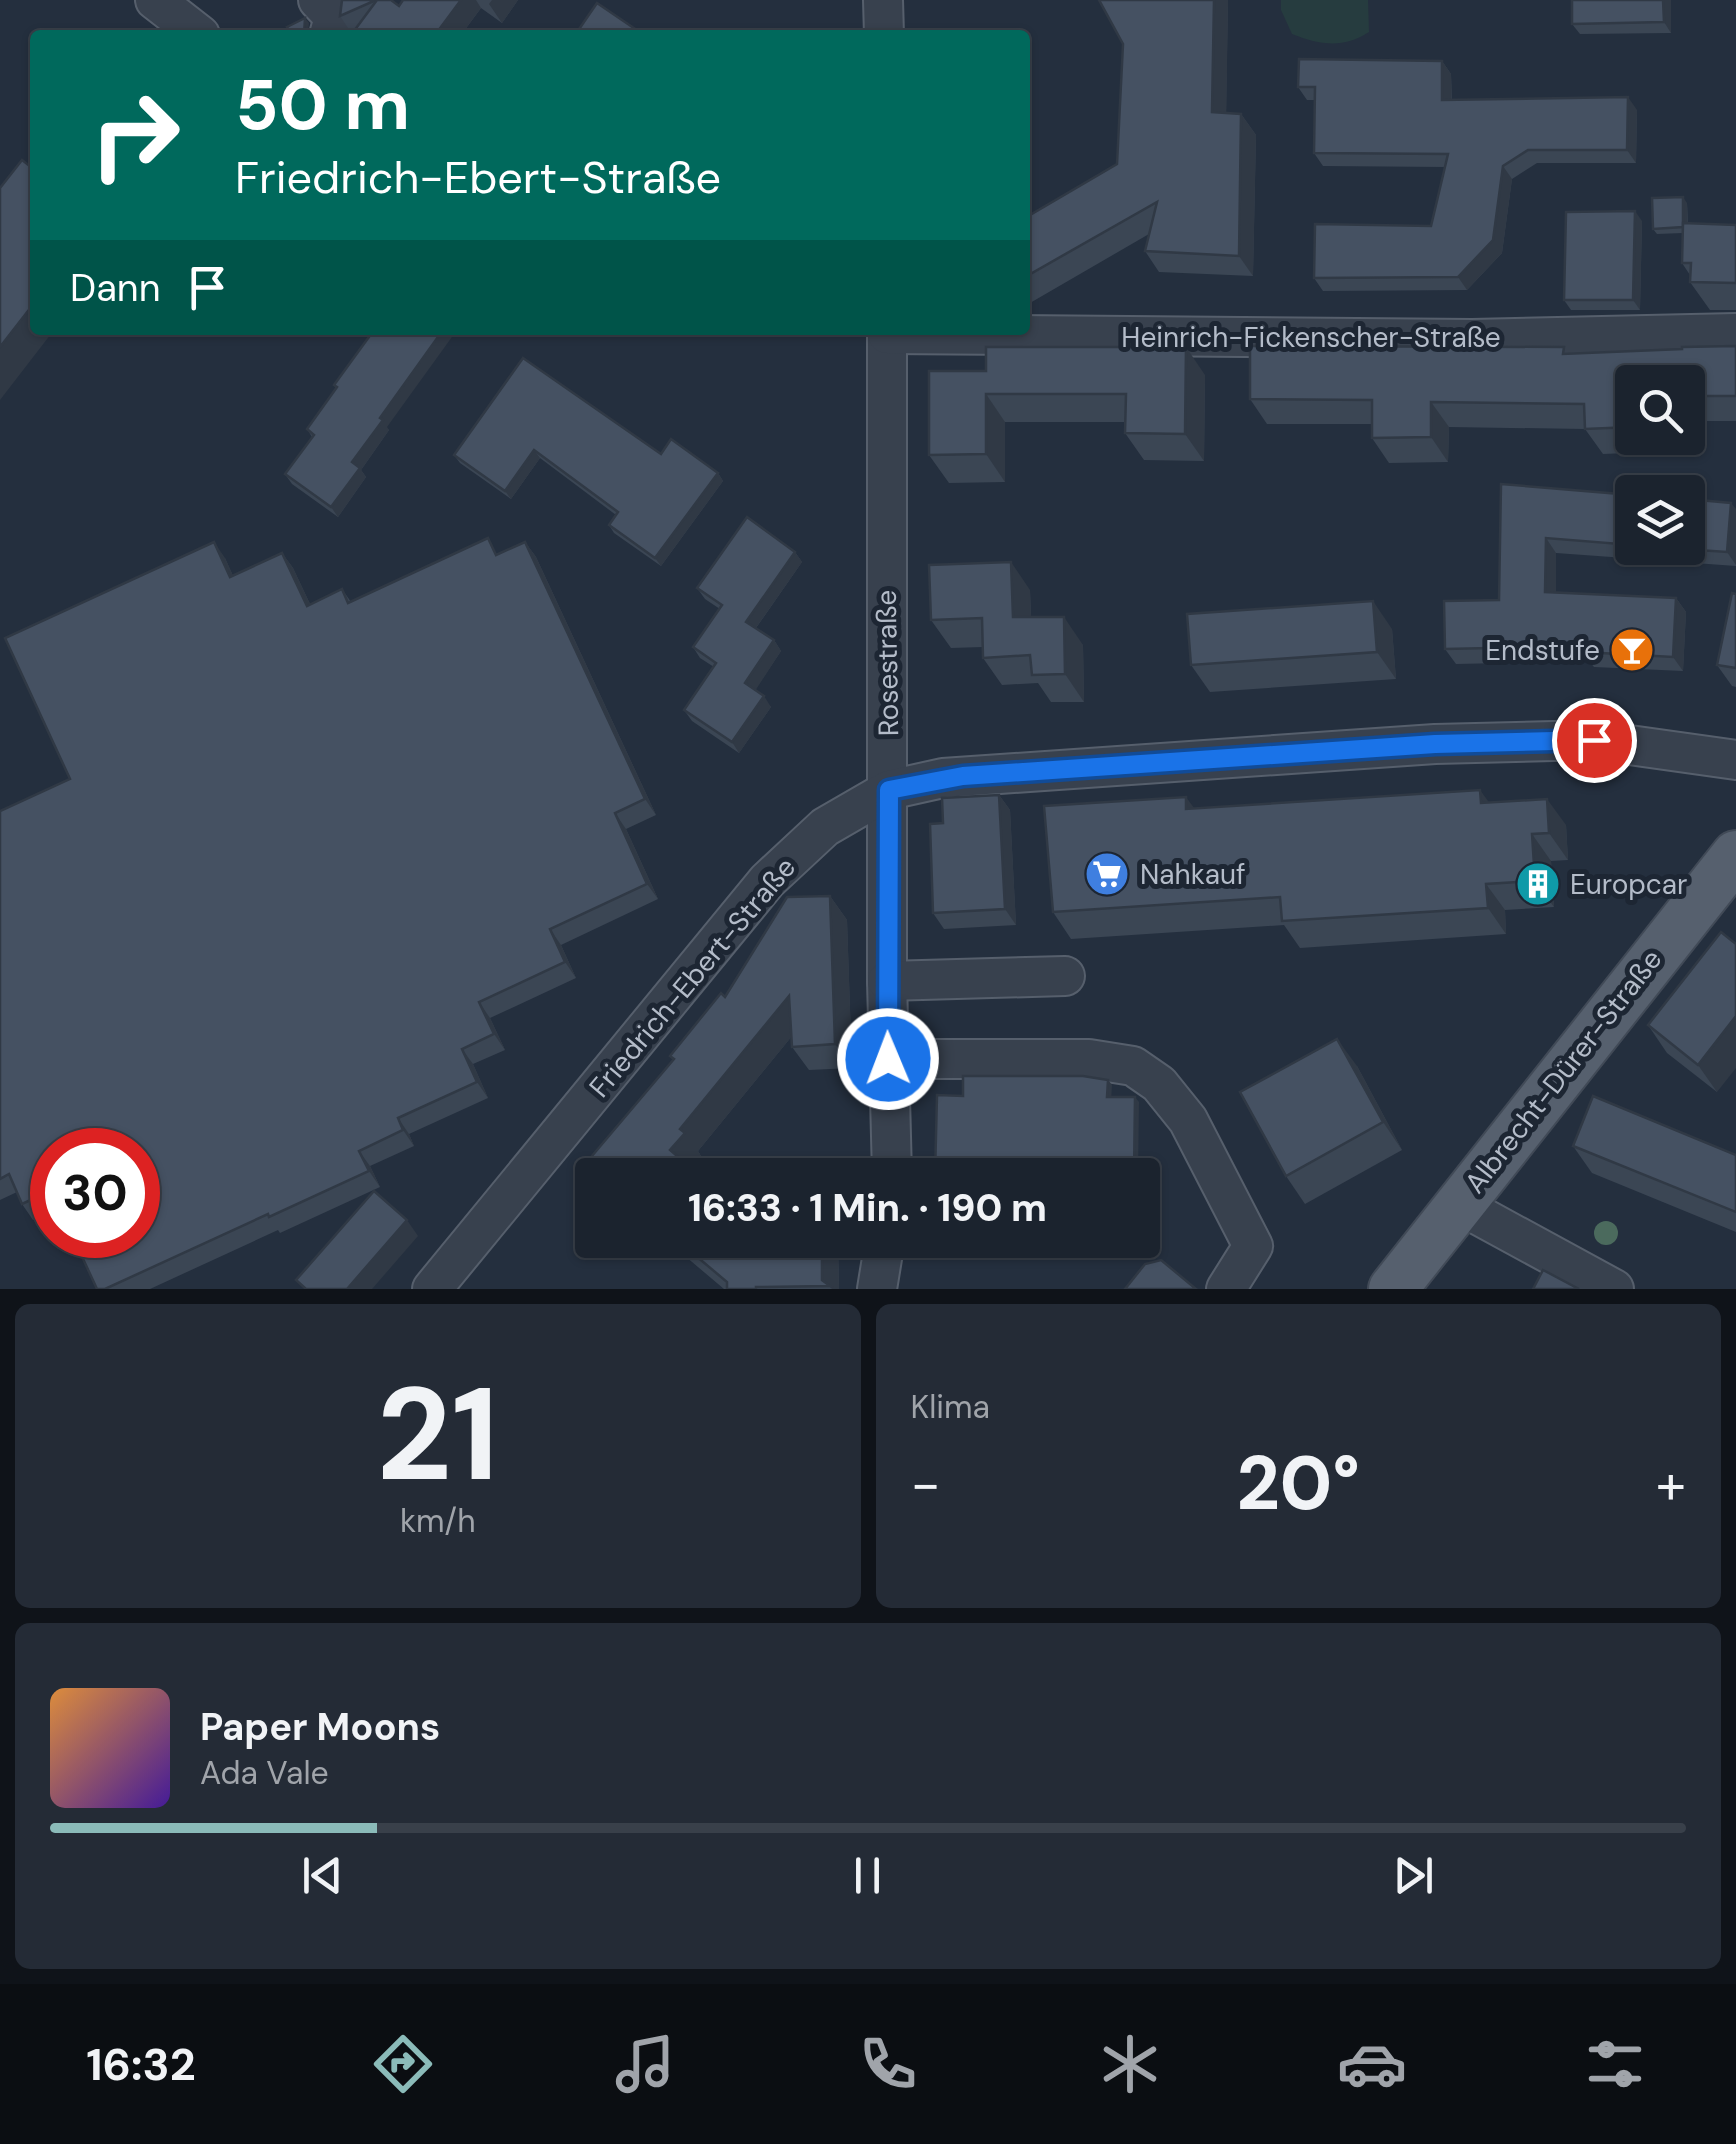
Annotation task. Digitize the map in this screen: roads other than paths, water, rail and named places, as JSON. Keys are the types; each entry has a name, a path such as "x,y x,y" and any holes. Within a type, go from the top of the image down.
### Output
{"main road":[{"name":"Albrecht-Dürer-Straße","path":"1393,1289 1736,855"}],"street":[{"path":"155,0 194,30"},
{"path":"318,0 334,17 330,30"},
{"path":"884,0 884,30"},
{"name":"Heinrich-Fickenscher-Straße","path":"1030,334 1472,339 1736,333"},
{"name":"Rosestraße","path":"886,335 891,1158"},
{"name":"Friedrich-Ebert-Straße","path":"432,1289 767,881 825,827 889,790 943,778 1435,744 1594,740 1736,760"},
{"path":"888,981 1065,976"},
{"path":"888,1059 1088,1059 1132,1066 1146,1075 1159,1084 1188,1120 1253,1246 1226,1289"},
{"path":"1458,1204 1614,1289"},
{"path":"876,1289 882,1258"}],"place":[{"name":"Endstufe","path":"1632,650"},
{"name":"Nahkauf","path":"1107,874"},
{"name":"Europcar","path":"1538,884"}]}
